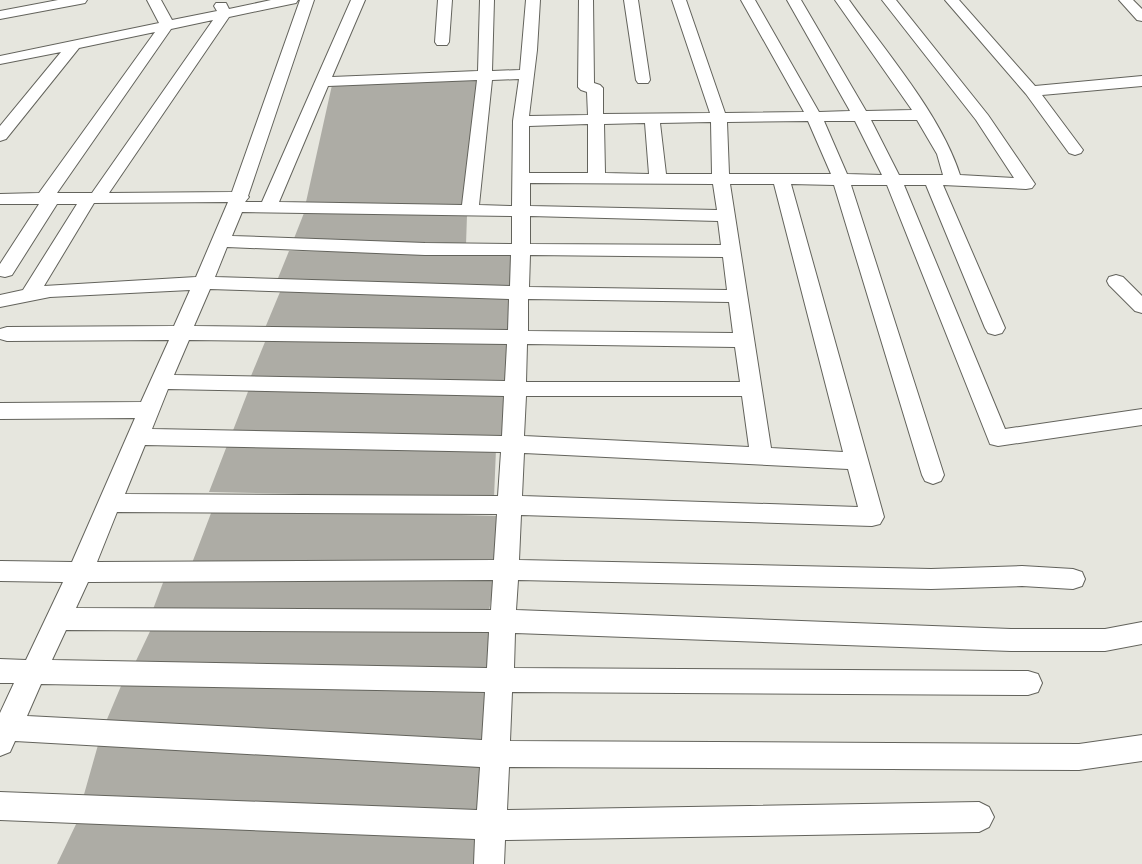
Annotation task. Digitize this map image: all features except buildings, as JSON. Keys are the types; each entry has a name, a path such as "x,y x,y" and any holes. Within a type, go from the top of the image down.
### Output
{"street":[{"path":"0,15 80,0"},
{"path":"154,0 167,25"},
{"path":"0,60 167,25 221,6 291,0"},
{"path":"306,0 237,202 221,241 80,572 4,736 495,754 1079,757 1142,748"},
{"path":"268,208 358,0"},
{"path":"442,42 445,0"},
{"path":"470,210 485,74 487,0"},
{"path":"489,864 515,390 521,250 522,122 533,0"},
{"path":"586,0 586,87 595,88 597,119 597,178"},
{"path":"631,0 643,80"},
{"path":"679,0 719,117 721,178 761,456"},
{"path":"748,0 814,116 841,179 933,475"},
{"path":"794,0 861,116 893,179 998,438 1142,417"},
{"path":"842,0 923,115 946,154 953,180"},
{"path":"521,178 893,179 953,180 1026,184 982,118 889,0"},
{"path":"952,0 1031,91 1075,150"},
{"path":"1126,0 1142,17"},
{"path":"30,294 221,6"},
{"path":"5,271 48,199 167,25"},
{"path":"0,136 74,45"},
{"path":"323,82 485,74 527,74"},
{"path":"1031,91 1142,81"},
{"path":"522,122 597,119 923,115"},
{"path":"652,119 658,178"},
{"path":"109,503 509,505 872,517 780,179"},
{"path":"932,180 995,328"},
{"path":"0,199 93,198 237,202 268,208 470,210 726,216"},
{"path":"221,241 425,249 732,251"},
{"path":"1116,281 1142,307"},
{"path":"0,301 50,291 203,283 519,293 738,296"},
{"path":"7,334 182,333 744,340"},
{"path":"161,382 515,390 751,389"},
{"path":"0,411 149,410"},
{"path":"138,437 512,444 857,461"},
{"path":"0,571 505,570 931,579 1022,576 1073,579"},
{"path":"58,619 503,621 1011,640 1105,640 1142,633"},
{"path":"0,671 500,680 1028,683"},
{"path":"0,806 491,825 979,817"}]}
